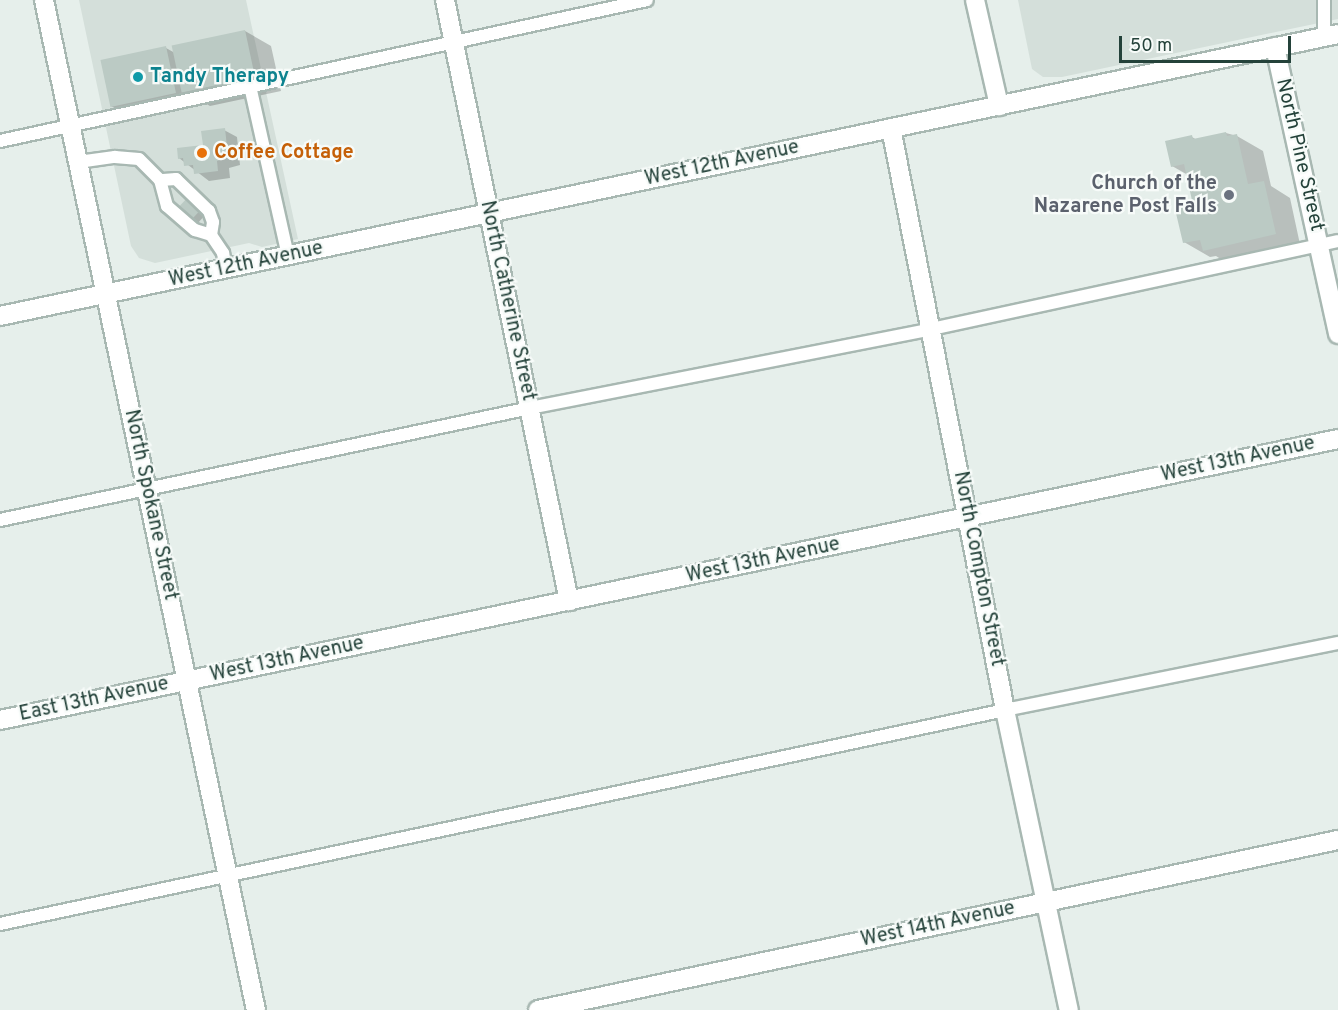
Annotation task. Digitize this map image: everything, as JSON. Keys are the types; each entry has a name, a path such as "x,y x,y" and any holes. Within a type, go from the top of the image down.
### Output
{"street":[{"name":"North Spokane Street","path":"44,0 256,1010"},
{"name":"North Catherine Street","path":"445,0 569,602"},
{"path":"975,0 999,106"},
{"name":"West 12th Avenue","path":"0,316 488,215 1331,35"},
{"name":"North Pine Street","path":"1275,47 1338,334"},
{"name":"North Compton Street","path":"891,128 1005,710 1069,1010"},
{"name":"West 13th Avenue","path":"187,681 1338,439"},
{"name":"East 13th Avenue","path":"0,720 187,681"},
{"name":"West 14th Avenue","path":"538,1010 1338,840"}],"lane":[{"path":"0,141 647,0"},
{"path":"1324,0 1331,35"},
{"path":"250,86 288,256"},
{"path":"78,162 115,157 139,159 160,180 167,206 195,230 211,235 223,253 226,269"},
{"path":"160,180 176,179 209,211 213,222 211,235"},
{"path":"0,520 530,408 931,329 1338,241"},
{"path":"0,924 1005,710 1338,643"}],"shaded area":[{"path":"79,0 246,0 298,239 262,247 249,243 155,263 139,258 131,246"},
{"path":"1018,0 1338,0 1338,19 1062,77 1043,77 1032,69"}],"building":[{"path":"245,30 255,77 182,93 172,46"},
{"name":"Tandy Therapy","path":"166,46 176,93 110,107 100,60"},
{"name":"Coffee Cottage","path":"225,128 228,157 217,161 218,171 194,174 193,165 184,166 183,158 178,159 177,148 203,145 201,131"},
{"name":"Church of the Nazarene Post Falls","path":"1226,132 1227,136 1237,134 1248,184 1264,181 1276,234 1203,251 1200,240 1183,243 1175,209 1193,205 1184,164 1171,167 1165,141 1192,135 1193,139"},
{"name":"Coffee Cottage","path":"188,197 201,209 190,221 177,209"}],"place":[{"name":"Tandy Therapy","path":"138,77"},
{"name":"Coffee Cottage","path":"202,153"},
{"name":"Church of the Nazarene Post Falls","path":"1229,195"}]}
